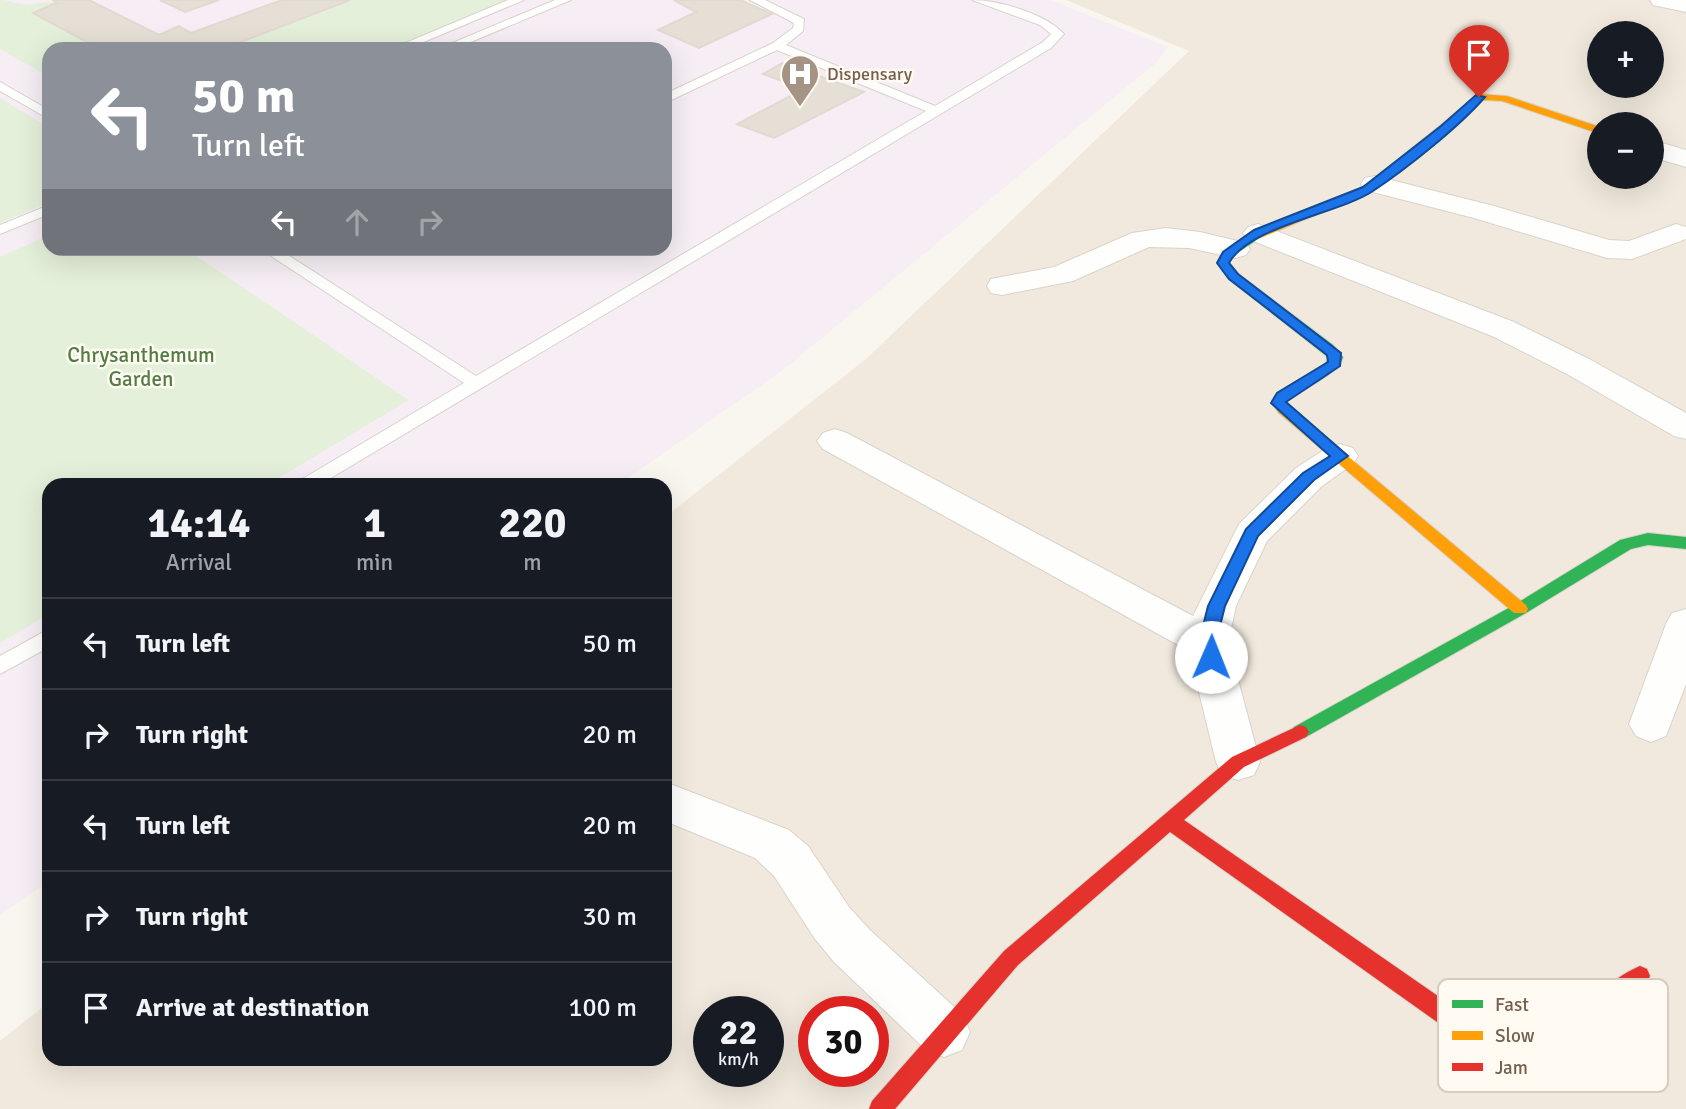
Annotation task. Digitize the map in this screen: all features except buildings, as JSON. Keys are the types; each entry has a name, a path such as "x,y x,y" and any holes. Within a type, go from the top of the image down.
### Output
{"street":[{"path":"1661,0 1686,5"},
{"path":"1520,609 1279,403 1282,396 1335,363 1336,358 1328,348 1225,269 1223,263 1227,255 1247,241 1350,198 1374,184 1445,129 1479,97 1503,98 1587,127"},
{"path":"1664,152 1686,159"},
{"path":"1374,184 1449,202 1607,249 1632,250 1683,230"},
{"path":"1002,286 1062,275 1142,239 1155,237 1247,241 1503,329 1579,367 1686,428"},
{"path":"835,441 1208,642"},
{"path":"1238,762 1208,642 1216,606 1252,533 1308,477 1340,456"},
{"path":"880,1109 944,1032 1011,958 1238,762 1303,730 1520,609 1626,544 1639,539 1686,543"},
{"path":"1651,724 1686,624"},
{"path":"672,804 772,844 791,860 832,923 852,947 944,1032"},
{"path":"1171,822 1438,1010"},
{"path":"1635,979 1640,976"}],"lane":[{"path":"414,42 518,0"},
{"path":"461,42 565,0"},
{"path":"672,96 777,46 799,29 800,21 757,0"},
{"path":"317,478 1047,45 1058,34 1044,23 978,0"},
{"path":"777,46 935,110"},
{"path":"0,86 42,111"},
{"path":"0,230 42,212"},
{"path":"278,256 475,383"},
{"path":"0,666 42,641"}],"shaded area":[{"path":"0,0 1051,0 1168,47 1157,62 783,370 628,478 42,478 42,886 0,915"},
{"path":"1066,0 1686,0 1686,1109 0,1109 0,1041 42,1008 42,1066 672,1066 672,511 866,359 1189,51"}],"green space":[{"path":"0,0 26,4 56,3 34,13 87,42 42,42 42,73 0,49"},
{"path":"350,0 510,0 405,42 241,42"},
{"path":"0,98 42,124 42,205 0,223"},
{"name":"Chrysanthemum Garden","path":"42,238 42,256 196,256 409,400 279,478 42,478 42,618 0,643 0,257"}],"traffic: fast":[{"path":"1254,236 1227,255 1223,263 1233,276 1328,348 1336,357 1335,363 1329,368 1282,396 1279,403 1284,410"},
{"path":"1300,732 1520,609 1626,544 1648,539 1686,543"}],"traffic: slow":[{"path":"1254,236 1367,190 1445,129 1479,97 1503,98 1587,127"},
{"path":"1284,410 1520,609"}],"traffic: jam":[{"path":"880,1109 1011,958 1238,762 1300,732"},
{"path":"1171,822 1438,1010"},
{"path":"1636,979 1640,976"}],"place":[{"name":"Dispensary","path":"800,108"}],"route":[{"path":"1211,657 1208,642 1216,606 1252,533 1281,501 1308,477 1340,456 1279,403 1282,396 1335,363 1334,353 1233,276 1223,263 1227,255 1258,233 1367,190 1445,129 1479,97"}]}
